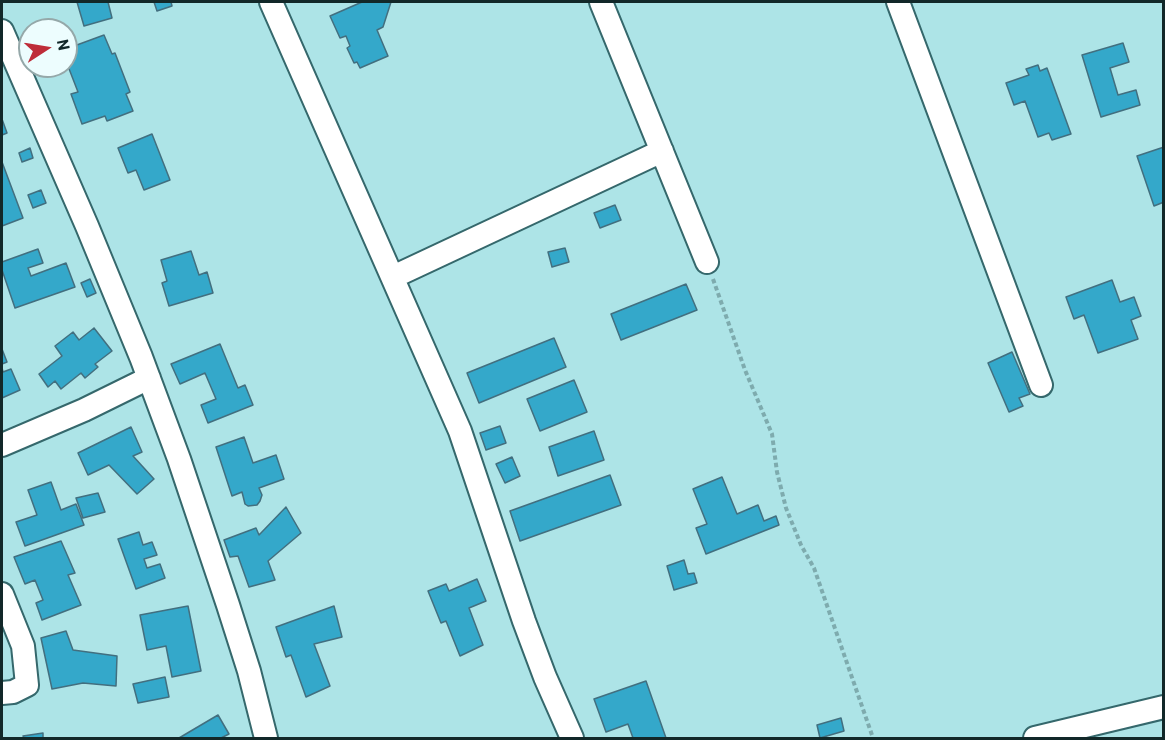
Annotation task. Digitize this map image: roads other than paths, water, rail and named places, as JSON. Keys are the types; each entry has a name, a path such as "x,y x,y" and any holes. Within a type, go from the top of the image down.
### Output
{"street":[{"path":"271,2 460,431 524,621 545,677 572,738"},
{"path":"601,2 707,262"},
{"path":"898,2 1041,385"},
{"path":"2,31 87,226 149,378 228,605 249,671 266,738"},
{"path":"393,277 662,151"},
{"path":"2,445 84,410 149,378"},
{"path":"2,594 23,646 27,685 13,692 2,693"},
{"path":"1035,738 1164,707"}]}
